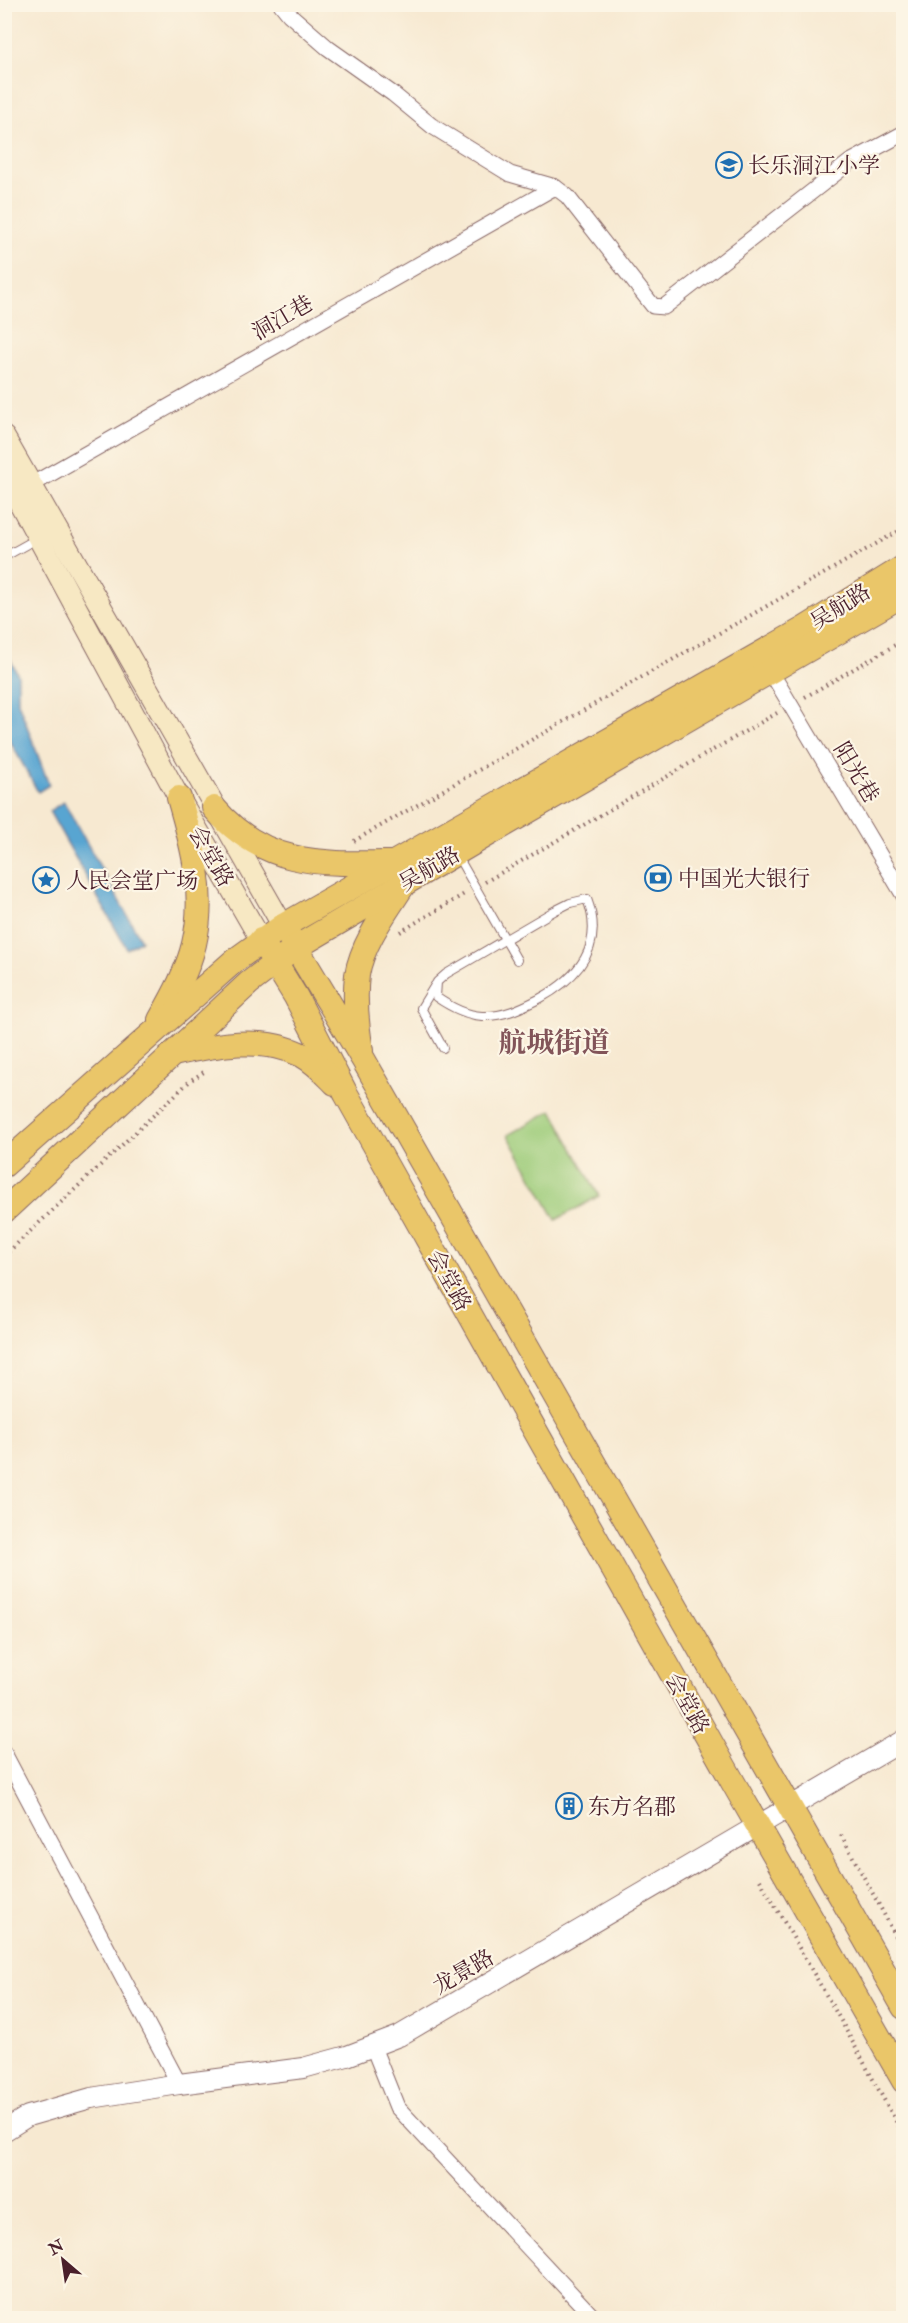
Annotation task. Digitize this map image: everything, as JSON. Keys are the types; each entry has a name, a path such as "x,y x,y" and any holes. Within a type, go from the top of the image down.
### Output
{"main road":[{"name":"会堂路","path":"4,437 282,926 363,1059 903,2007"},
{"name":"会堂路","path":"4,474 179,798 296,997 346,1094 903,2081"},
{"name":"吴航路","path":"4,1211 249,983 399,872 903,567"},
{"name":"吴航路","path":"4,1165 234,961 282,926 399,872 456,853 903,594"},
{"path":"154,1032 186,967 194,944 198,911 198,874 179,798"},
{"path":"214,808 242,836 263,847 291,857 399,872 357,974 358,1033 363,1059"},
{"path":"173,1054 232,1044 264,1044 303,1055 346,1094"}],"street":[{"path":"281,4 289,14 328,48 393,94 432,126 510,174 555,187 567,196 653,306 664,307 850,162 903,133"},
{"name":"洞江巷","path":"31,485 555,187"},
{"name":"阳光巷","path":"771,672 903,896"},
{"name":"龙景路","path":"4,2131 28,2116 91,2098 303,2068 373,2047 399,2036 903,1740"},
{"path":"4,1753 179,2084"},
{"path":"373,2047 397,2107 594,2319"}],"lane":[{"path":"4,557 39,538"},
{"path":"456,853 518,960"},
{"path":"437,982 436,997 450,1007 482,1016 515,1011 558,988 585,959 591,944 594,923 587,899 570,903 554,911 437,982 421,1008 443,1048"}],"path":[{"path":"346,844 363,837 903,528"},
{"path":"392,937 903,640"},
{"path":"4,1256 191,1080 216,1064"},
{"path":"842,1834 903,1951"},
{"path":"760,1880 840,2019 903,2136"}],"green space":[{"path":"552,1110 599,1196 556,1220 508,1135"}],"water":[{"path":"4,647 18,675 18,702 49,785 38,792 5,732"},
{"path":"64,802 141,940 127,949 49,811"}],"place":[{"name":"长乐洞江小学","path":"729,165"},
{"name":"中国光大银行","path":"658,878"},
{"name":"人民会堂广场","path":"46,880"},
{"name":"东方名郡","path":"569,1806"}],"district":[{"name":"航城街道","path":"554,1042"}]}
